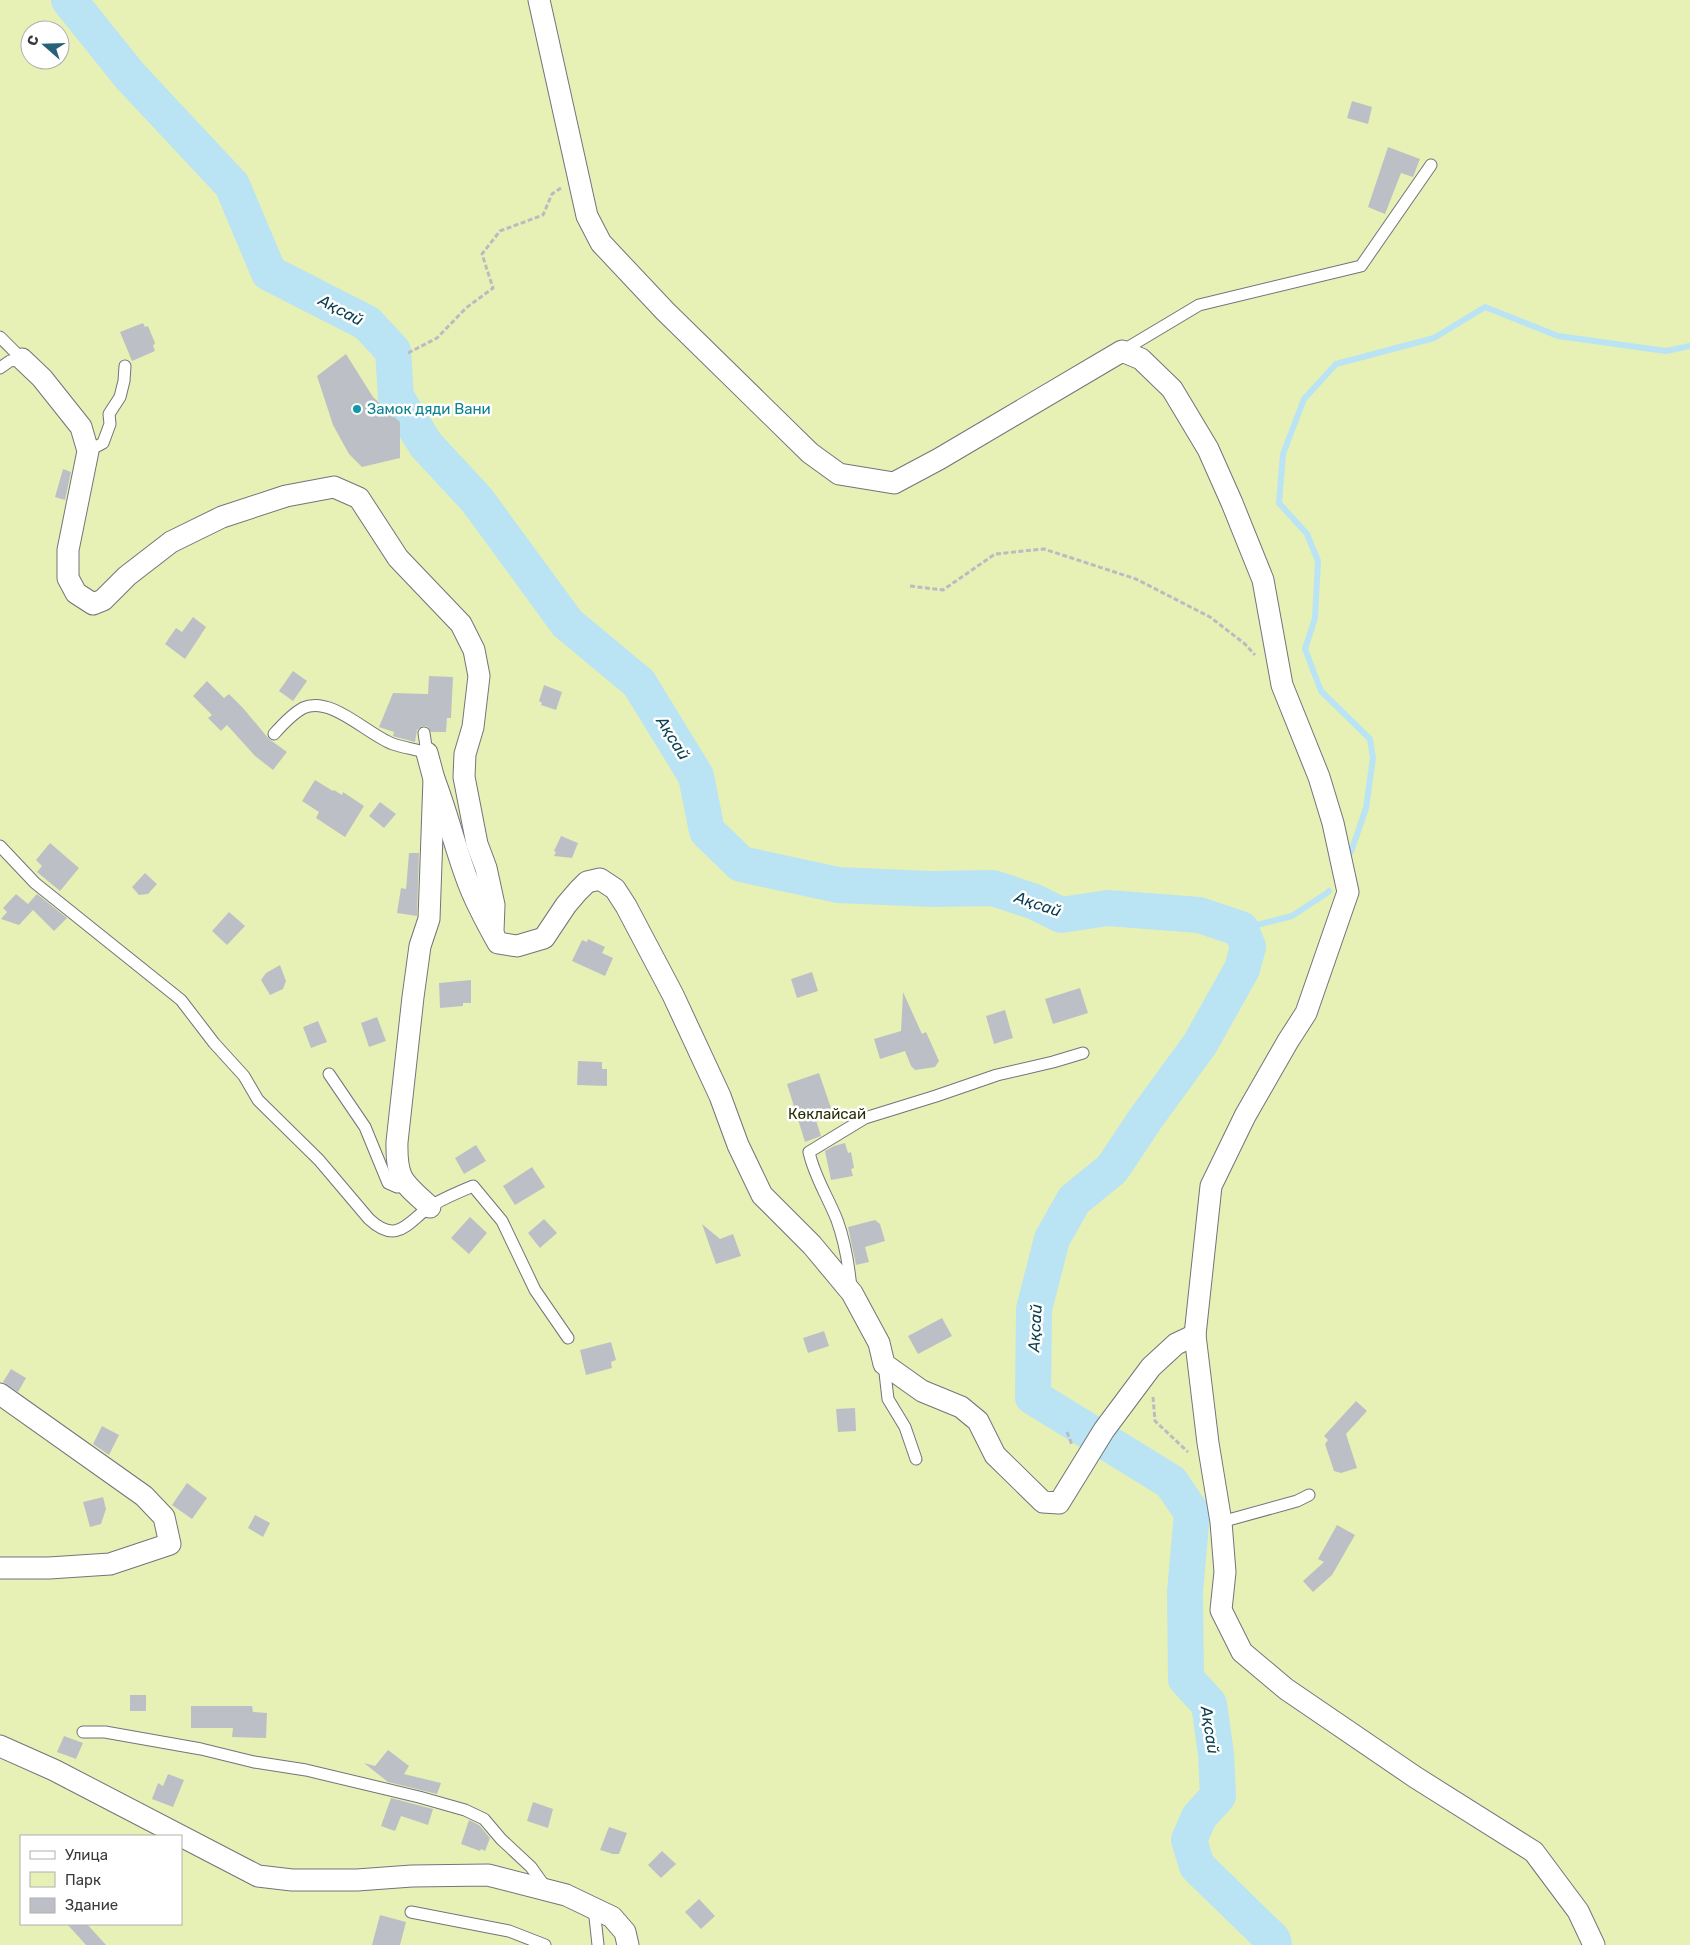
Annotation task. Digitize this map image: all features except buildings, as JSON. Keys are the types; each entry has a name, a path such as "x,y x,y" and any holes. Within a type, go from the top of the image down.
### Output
{"street":[{"path":"539,0 587,216 602,243 665,311 737,383 810,453 839,474 894,483 939,459 1122,351 1141,359 1172,389 1208,449 1263,580 1282,685 1319,776 1333,823 1348,892 1306,1013 1245,1116 1211,1186 1195,1336 1221,1522 1224,1572 1221,1610 1242,1652 1286,1689 1415,1778 1534,1852 1578,1912 1594,1945"},
{"path":"22,359 42,378 81,427 88,451 68,550 68,578 76,593 93,604 103,600 127,576 171,542 222,517 286,496 334,487 359,498 398,558 461,624 474,650 479,676 473,727 465,754 464,777 477,844 486,868 494,905 493,934"},
{"path":"425,743 434,780 445,806 469,886 484,920 498,943 517,946 544,938 566,905 587,882 600,879 615,889 673,995 720,1096 738,1145 762,1195 812,1245 852,1293 879,1343 884,1364 922,1391 961,1407 978,1420 995,1455 1043,1502 1059,1503 1104,1430 1151,1367 1176,1344 1195,1336"},
{"path":"430,1206 407,1186 401,1178 396,1162 414,988 420,946 429,919 434,780"},
{"path":"0,1394 144,1496 164,1517 170,1544 110,1564 49,1568 0,1568"},
{"path":"0,1746 54,1770 179,1835"},
{"path":"182,1837 258,1876 292,1880 357,1880 412,1876 488,1875 566,1895 612,1916 624,1932 628,1945"}],"lane":[{"path":"1122,351 1199,305 1360,266 1431,165"},
{"path":"0,337 22,359"},
{"path":"0,368 10,361 22,359"},
{"path":"88,451 103,444 110,424 110,414 120,397 125,366"},
{"path":"274,734 287,720 303,708 321,705 393,744 425,743"},
{"path":"0,846 35,883 181,1000 214,1043 244,1076 258,1100 319,1160 369,1219 379,1228 391,1232 403,1228 430,1206 473,1186 502,1221 535,1290 568,1338"},
{"path":"852,1293 849,1268 838,1222 811,1165 808,1152 865,1118 997,1075 1084,1053"},
{"path":"329,1074 365,1127 388,1183 398,1187 407,1186"},
{"path":"884,1364 888,1399 905,1428 916,1459"},
{"path":"1221,1522 1297,1501 1309,1495"},
{"path":"83,1732 105,1732 201,1749 254,1762 306,1770 465,1810 484,1819 531,1867 547,1890"},
{"path":"594,1908 598,1945"},
{"path":"412,1912 509,1931 545,1945"}],"path":[{"path":"408,354 437,338 466,308 493,288 482,254 500,231 543,215 552,194 578,176"},
{"path":"910,586 943,590 995,554 1044,550 1136,579 1210,617 1245,644 1257,658"},
{"path":"1151,1367 1155,1421 1213,1474"}],"green space":[{"name":"Көклайсай","path":"0,0 1690,0 1690,1945 0,1945"}],"waterway":[{"name":"Ақсай","path":"69,0 130,76 232,185 269,273 367,323 393,351 396,397 426,445 477,500 567,623 639,683 696,776 707,831 741,864 838,885 931,889 993,888 1035,902 1061,915 1108,908 1199,915 1241,929 1248,947 1242,969 1200,1044 1146,1118 1112,1169 1074,1200 1052,1239 1034,1309 1033,1397 1171,1482 1192,1513 1185,1592 1186,1679 1209,1704 1216,1754 1218,1796 1199,1817 1189,1840 1197,1866 1273,1940 1274,1945"},
{"path":"1351,852 1366,808 1373,758 1370,739 1321,691 1305,649 1315,618 1318,561 1307,534 1279,503 1283,454 1304,399 1336,364 1434,338 1485,307 1558,336 1666,351 1690,346"},
{"path":"1241,929 1292,916 1329,891"}],"place":[{"name":"Замок дяди Вани","path":"357,409"}]}
